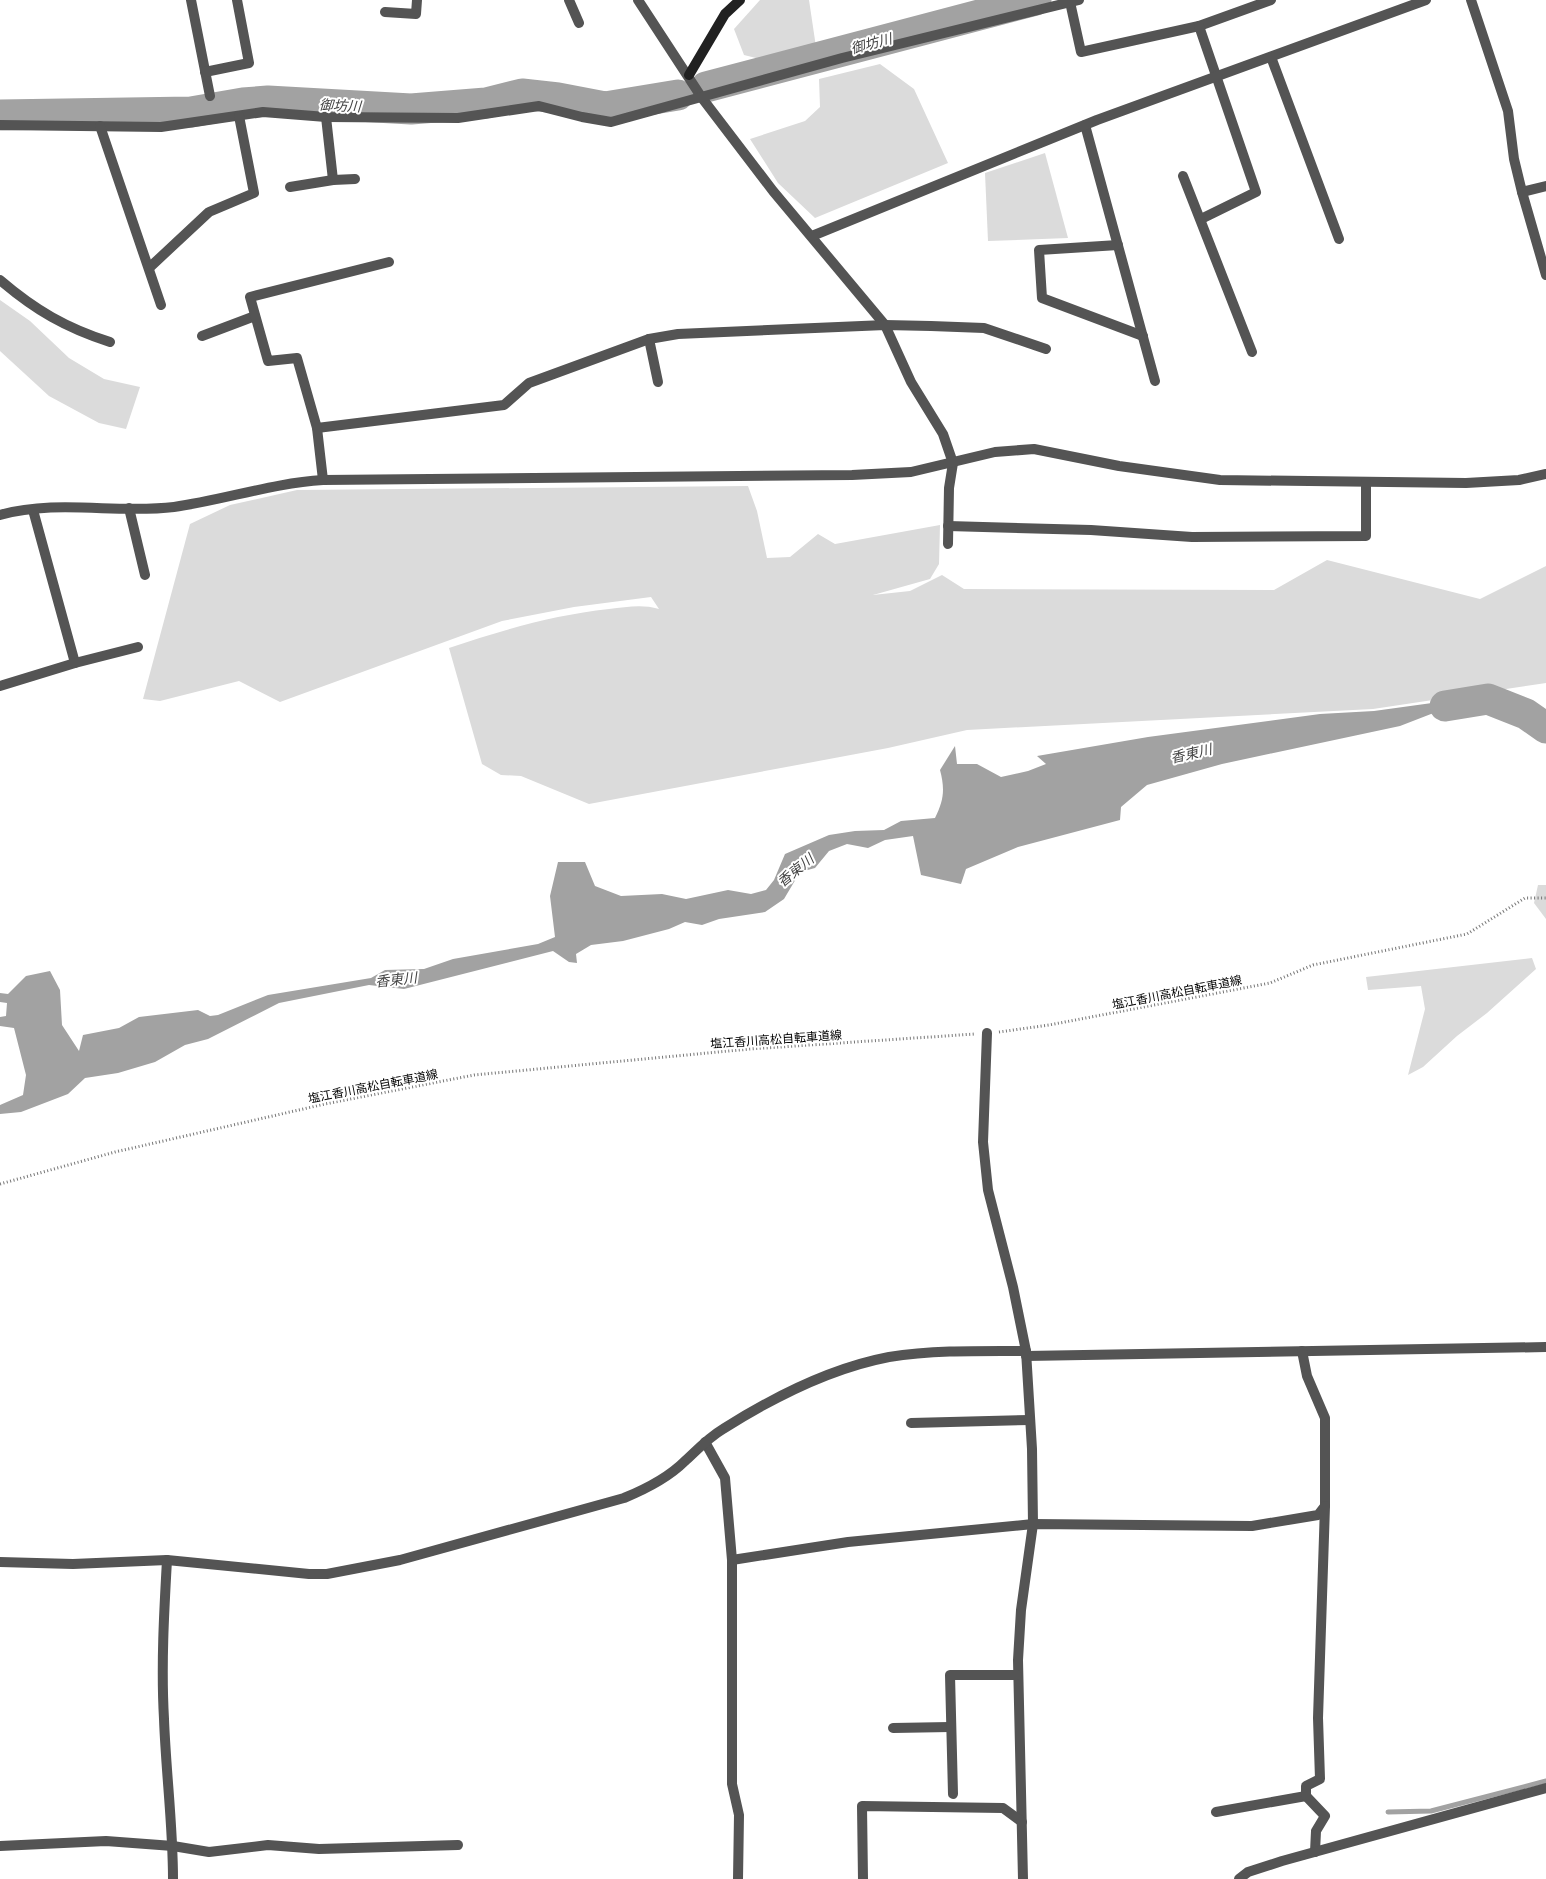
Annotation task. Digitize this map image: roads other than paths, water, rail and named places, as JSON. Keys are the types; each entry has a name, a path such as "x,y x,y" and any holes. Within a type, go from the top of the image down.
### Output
{"street":[{"path":"191,0 210,96"},
{"path":"205,72 249,63 237,0"},
{"path":"385,12 416,14 417,0"},
{"path":"569,0 579,23"},
{"path":"638,0 702,98 773,191 884,325 911,382 942,434 953,463 948,488 948,544"},
{"path":"688,75 725,14 740,0"},
{"path":"0,126 161,127 263,112 326,117 458,118 539,106 582,118 611,122 842,58 1075,1 1081,52 1199,26 1272,0"},
{"path":"812,236 1085,124 1426,0"},
{"path":"1471,0 1508,111 1514,158 1546,275"},
{"path":"1199,26 1218,76 1256,192 1200,219"},
{"path":"1271,57 1340,239"},
{"path":"149,268 209,212 254,193 239,116"},
{"path":"326,117 333,180"},
{"path":"1085,124 1155,381"},
{"path":"100,126 161,305"},
{"path":"1183,176 1252,352"},
{"path":"290,187 333,180 355,179"},
{"path":"1522,192 1546,186"},
{"path":"1118,245 1039,250 1042,298 1143,336"},
{"path":"324,480 317,428 298,358 268,361 250,297 389,262"},
{"path":"0,280 25,301 76,332 110,342"},
{"path":"202,336 255,316"},
{"path":"317,428 504,405 529,382 649,338 733,331 884,325 984,328 1046,349"},
{"path":"649,338 658,382"},
{"path":"0,515 83,506 173,507 299,481 852,475 911,472 995,452 1034,449 1119,466 1220,480 1466,483 1519,480 1546,474"},
{"path":"948,526 1091,530 1192,537 1366,536 1366,482"},
{"path":"129,508 145,575"},
{"path":"33,510 75,663"},
{"path":"0,686 75,663 138,647"},
{"path":"987,1033 983,1142 988,1190 1013,1287 1026,1353 1030,1420 1033,1524 1021,1610 1017,1675 1024,1879"},
{"path":"0,1562 73,1564 167,1560 309,1574 327,1574 400,1560 624,1498 649,1488 722,1430 786,1394 842,1371 887,1358 910,1354 1546,1347"},
{"path":"1302,1351 1307,1376 1325,1418 1325,1506 1318,1718 1320,1779 1306,1786 1306,1796 1325,1816 1316,1831 1315,1852"},
{"path":"911,1423 1030,1420"},
{"path":"705,1442 725,1478 732,1560 732,1784 739,1815 738,1879"},
{"path":"732,1560 848,1542 1033,1524 1252,1526 1318,1515 1325,1506"},
{"path":"167,1560 162,1660 164,1721 173,1846 173,1879"},
{"path":"953,1794 950,1675 1017,1675"},
{"path":"893,1728 950,1727"},
{"path":"1239,1879 1248,1872 1315,1852 1546,1788"},
{"path":"1216,1812 1306,1796"},
{"path":"863,1879 862,1806 1003,1808 1022,1822"},
{"path":"0,1846 106,1841 173,1846 209,1852 268,1845 319,1849 458,1845"}],"water":[{"path":"1461,699 1488,699 1431,714 1400,726 1222,764 1147,785 1121,807 1120,820 1018,847 966,869 961,884 921,875 913,836 885,840 868,848 847,844 829,851 815,868 800,872 784,899 765,912 719,919 702,925 685,922 669,929 623,941 591,945 576,954 577,963 569,962 553,951 404,989 369,985 279,1003 208,1039 185,1045 155,1062 118,1073 85,1078 68,1094 21,1112 0,1114 0,1105 23,1095 26,1075 14,1028 0,1026 0,1017 6,1016 7,1003 0,1002 0,993 8,994 26,976 50,971 60,990 62,1025 79,1051 83,1035 119,1028 139,1017 198,1010 210,1016 218,1015 268,995 371,978 385,970 424,969 453,959 538,944 555,937 550,896 558,862 585,862 595,886 621,896 662,894 686,899 728,890 751,894 766,890 774,880 785,854 829,835 855,831 884,830 901,821 935,818 943,794 940,770 955,746 957,764 977,764 1001,777 1028,771 1046,764 1037,756 1148,737 1320,714 1374,711"}],"waterway":[{"name":"御坊川","path":"706,87 1036,0"},
{"name":"御坊川","path":"0,115 191,112 243,103 268,101 411,109 486,103 522,94 558,98 605,107 678,95"},
{"name":"香東川","path":"1445,706 1488,699 1526,714 1546,728"},
{"path":"1388,1812 1431,1811 1546,1781"}]}
